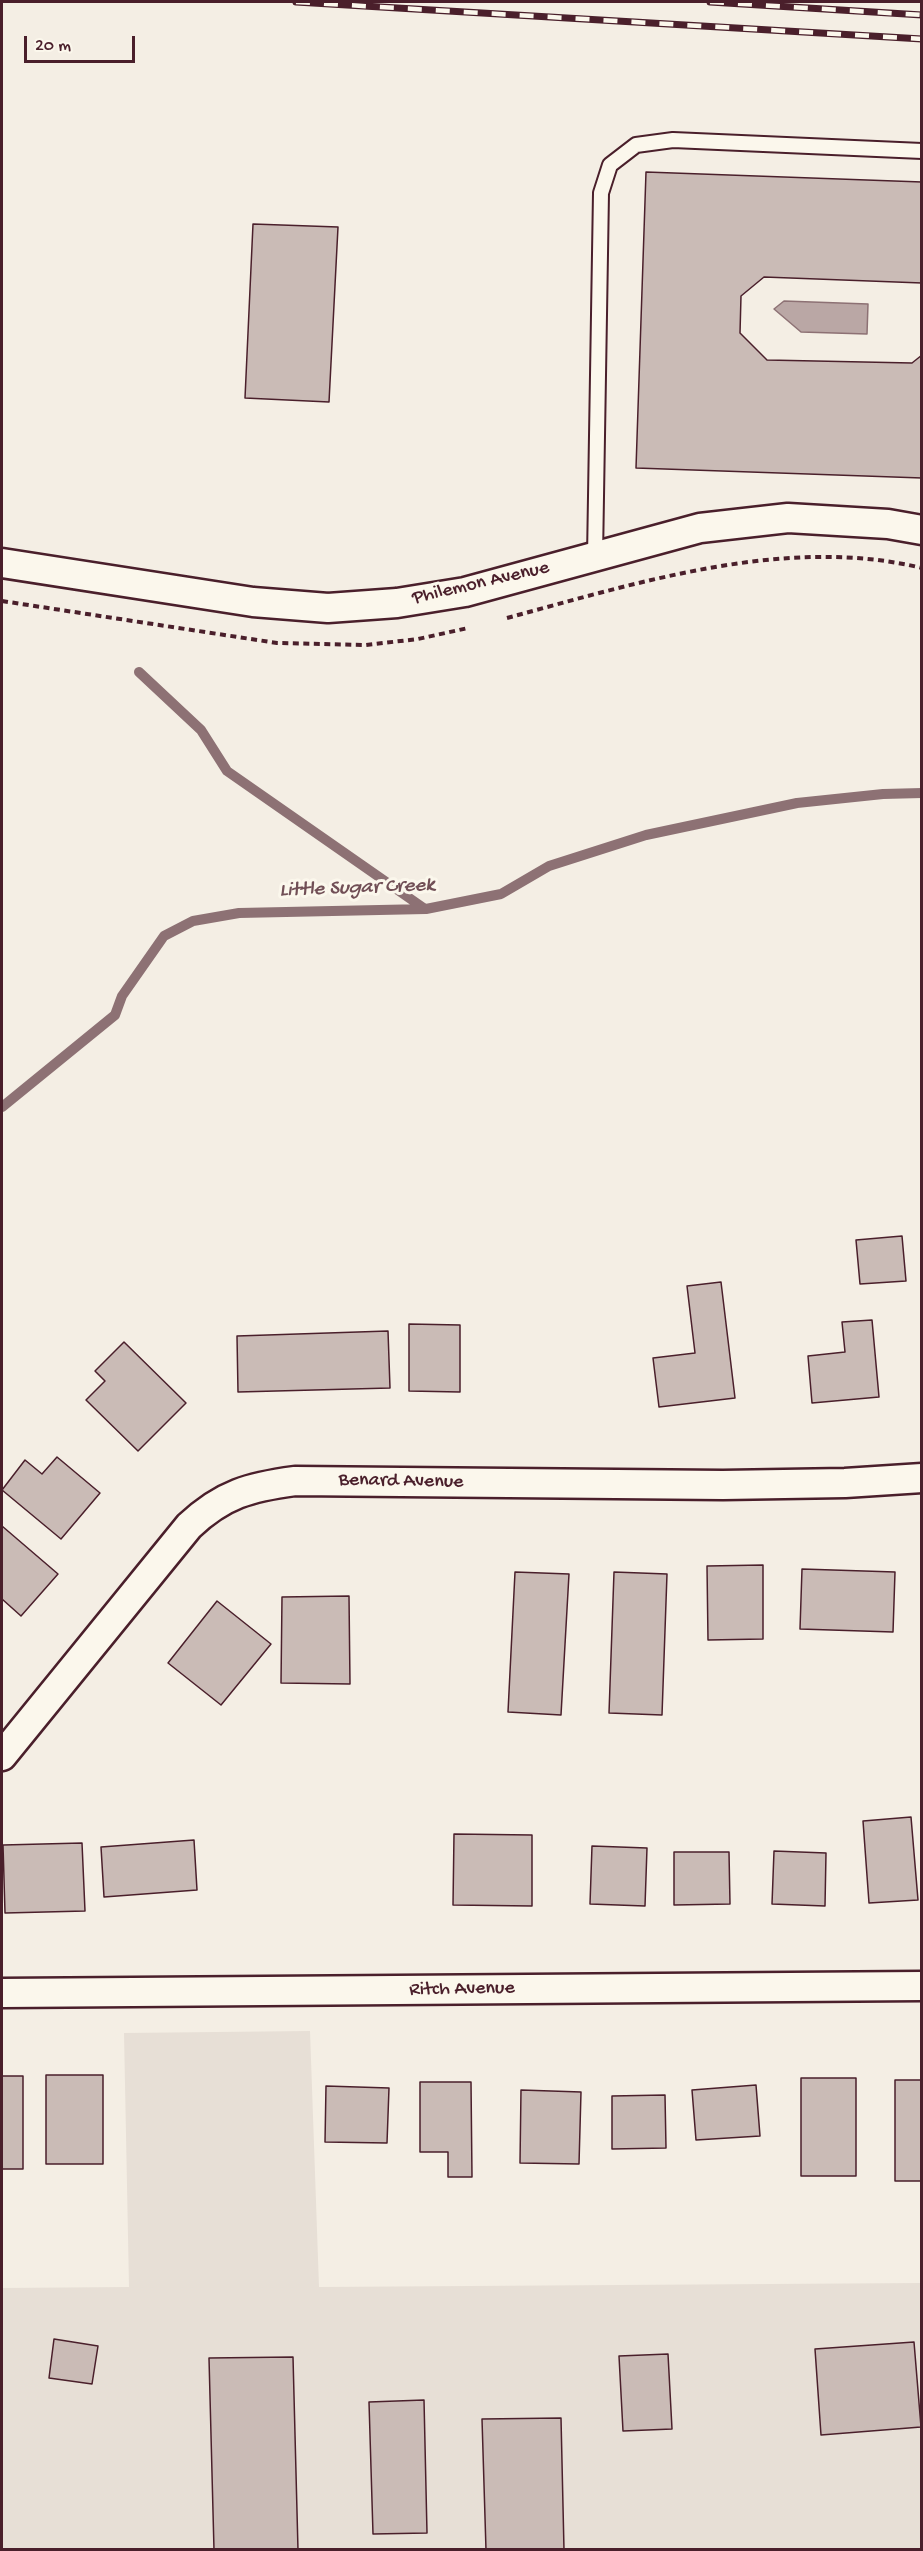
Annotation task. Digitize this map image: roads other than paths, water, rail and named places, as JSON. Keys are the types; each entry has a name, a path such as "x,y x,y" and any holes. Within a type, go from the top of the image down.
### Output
{"street":[{"name":"Philemon Avenue","path":"2,563 253,602 328,608 397,603 465,592 700,528 788,518 888,524 921,530"},
{"name":"Benard Avenue","path":"2,1756 189,1526 220,1502 256,1486 295,1481 723,1485 845,1483 921,1478"},
{"name":"Ritch Avenue","path":"2,1994 921,1986"}],"lane":[{"path":"595,557 601,193 610,165 636,145 673,140 921,151"}],"waterway":[{"path":"139,672 201,730 227,771 425,909"},
{"name":"Little Sugar Creek","path":"2,1107 115,1015 122,996 164,936 193,921 239,913 426,909 501,894 549,866 646,835 797,803 883,794 922,793"}],"railway":[{"path":"296,2 922,39"},
{"path":"710,2 922,15"}]}
